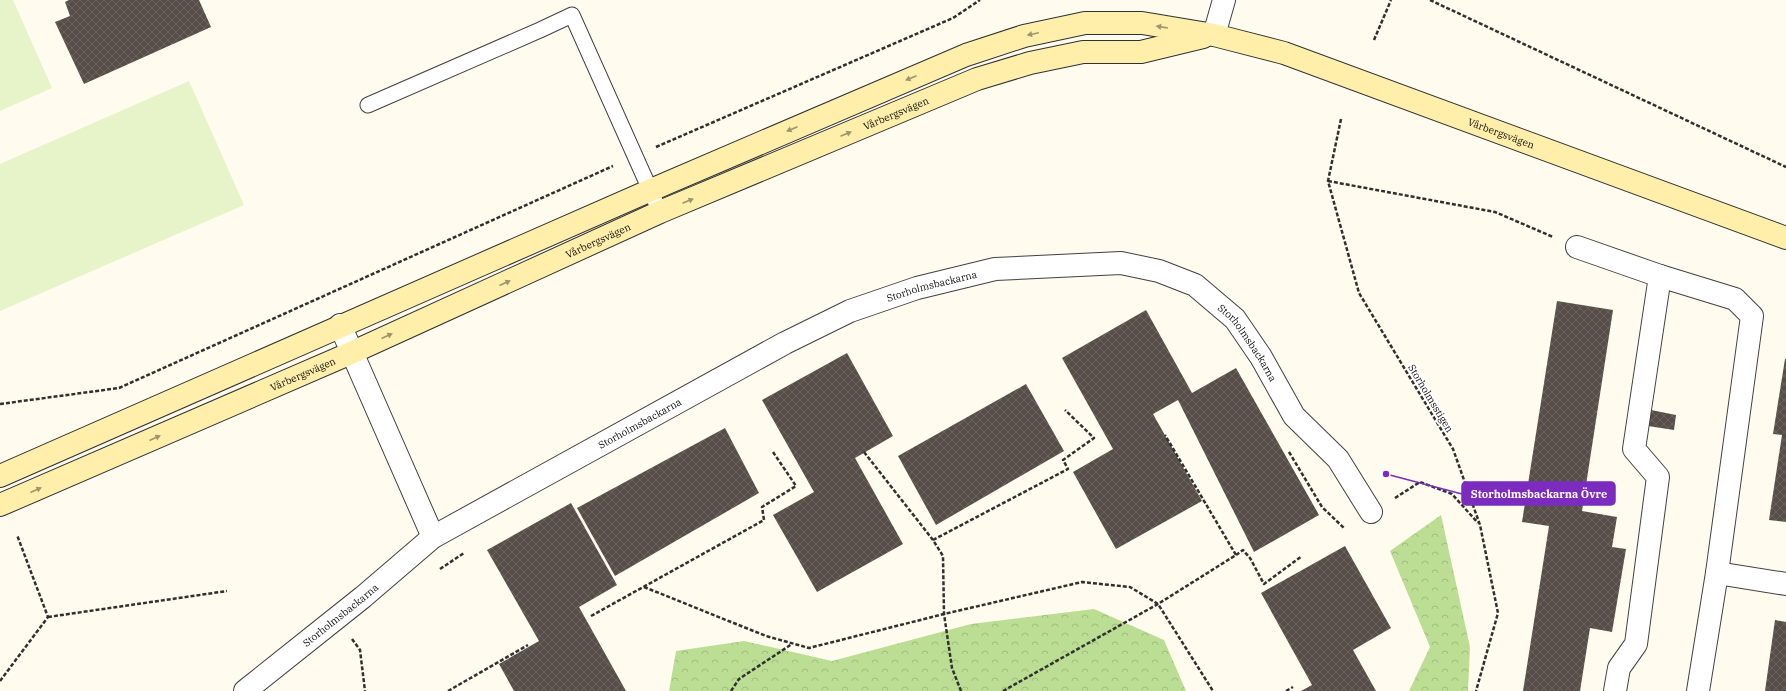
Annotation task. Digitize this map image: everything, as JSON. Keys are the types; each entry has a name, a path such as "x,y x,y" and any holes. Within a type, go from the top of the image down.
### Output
{"street":[{"path":"1214,35 1224,0"},
{"name":"Vårbergsvägen","path":"0,476 650,190 966,55 1024,36 1085,23 1142,24 1214,35 1284,53 1786,238"},
{"name":"Vårbergsvägen","path":"0,505 351,353 660,212 976,79 1030,62 1083,52 1141,52 1214,35"},
{"path":"1577,248 1735,299 1752,316 1717,574 1698,691"},
{"name":"Storholmsbackarna","path":"245,691 363,597 433,537 785,343 850,311 917,288 995,269 1121,263 1159,271 1195,285 1235,319 1261,357 1294,416 1338,459 1371,512"},
{"path":"1615,691 1618,668 1636,644 1658,477 1634,449 1660,276"},
{"path":"340,326 433,537"},
{"path":"1717,574 1786,584"}],"lane":[{"path":"368,105 572,15 660,212"}],"path":[{"path":"0,404 119,388 636,156 953,18 980,0"},
{"path":"1374,40 1391,0"},
{"path":"1430,0 1786,167"},
{"name":"Storholmsstigen","path":"1341,119 1328,181 1359,292 1453,449 1480,525 1498,613 1476,691"},
{"path":"1328,181 1495,212 1577,248"},
{"path":"933,540 1068,469 1063,460 1094,438 1065,410"},
{"path":"1165,435 1236,555"},
{"path":"1287,448 1322,507 1345,528"},
{"path":"591,616 764,520 762,507 796,486 773,452"},
{"path":"864,452 933,540 943,556 944,614 952,668 961,691"},
{"path":"1371,512 1420,482 1452,494 1480,525"},
{"path":"17,535 48,617"},
{"path":"436,572 468,550"},
{"path":"1003,691 1158,604 1243,550 1250,558 1264,584 1302,556"},
{"path":"644,587 766,636 809,648 944,614 1082,582 1130,587 1158,604 1213,691"},
{"path":"0,681 48,617 227,591"},
{"path":"356,632 350,637 360,650 365,691"},
{"path":"731,691 739,679 792,644"},
{"path":"448,691 528,645"},
{"path":"1286,691 1293,687"}],"green space":[{"path":"0,0 13,0 52,88 0,111"},
{"path":"189,81 244,205 0,311 0,164"},
{"path":"1441,515 1470,647 1468,691 1409,691 1430,647 1390,551"},
{"path":"1094,609 1164,640 1186,691 669,691 676,651 744,641 832,661 971,624"}],"building":[{"path":"69,0 199,0 211,27 84,84 55,22 70,16 65,2"},
{"path":"1557,301 1613,310 1582,511 1617,517 1612,547 1626,549 1612,632 1590,628 1580,691 1523,691 1549,526 1522,522"},
{"path":"1146,310 1192,393 1236,368 1319,515 1254,552 1178,400 1153,414 1202,501 1116,549 1073,472 1113,449 1062,358"},
{"path":"847,353 893,436 855,458 903,544 817,592 773,515 814,492 762,400"},
{"path":"1785,359 1786,522 1769,520 1782,435 1773,434"},
{"path":"1026,384 1064,451 936,525 898,456"},
{"path":"1651,410 1676,415 1674,430 1648,426"},
{"path":"725,428 759,493 615,576 577,508"},
{"path":"571,503 617,585 579,607 626,691 514,691 499,664 539,641 487,550"},
{"path":"1345,546 1391,628 1353,650 1376,691 1301,691 1312,685 1261,593"},
{"path":"1775,620 1786,622 1786,691 1765,691"}],"place":[{"name":"Storholmsbackarna Övre","path":"1386,474"}]}
